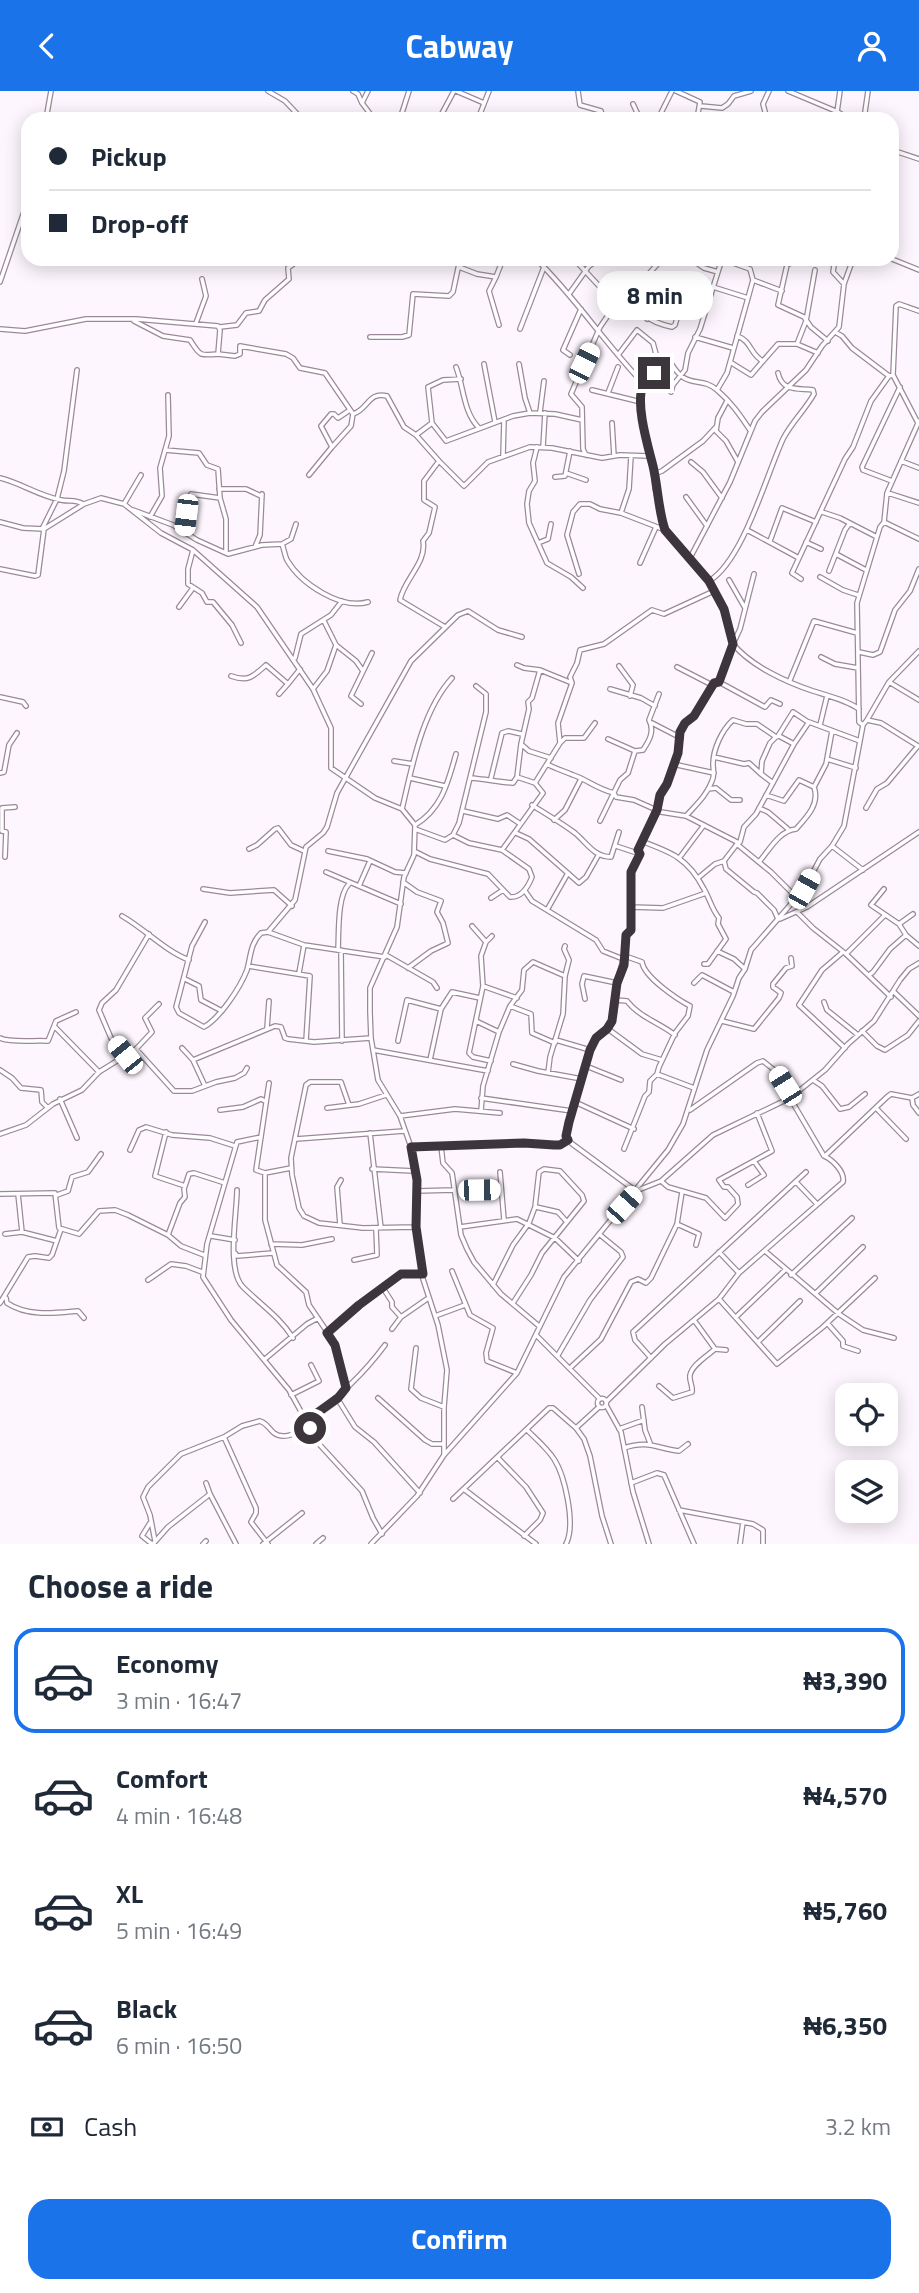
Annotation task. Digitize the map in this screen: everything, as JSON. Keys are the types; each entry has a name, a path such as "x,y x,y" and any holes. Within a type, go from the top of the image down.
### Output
{"street":[{"path":"47,112 51,91"},
{"path":"268,91 285,101 295,112"},
{"path":"353,91 358,94 369,112"},
{"path":"362,103 368,91"},
{"path":"402,112 409,91"},
{"path":"443,112 455,91 484,103"},
{"path":"481,112 489,91"},
{"path":"578,91 580,105 601,112"},
{"path":"662,112 674,91 699,102 701,106 722,108 734,96 751,91"},
{"path":"765,112 763,104 769,91"},
{"path":"788,91 838,112 840,91"},
{"path":"865,112 869,91"},
{"path":"633,104 637,112"},
{"path":"699,112 701,106"},
{"path":"899,152 919,159"},
{"path":"0,282 21,220"},
{"path":"899,262 919,270"},
{"path":"0,329 25,331 86,319 197,323 220,327 237,325 246,313 259,311 265,300 289,279 288,268 291,266"},
{"path":"499,325 489,291 500,266"},
{"path":"581,266 613,301"},
{"path":"569,294 589,266"},
{"path":"586,455 583,449 582,407 571,394 613,301 630,293 654,266"},
{"path":"701,266 718,272"},
{"path":"671,392 685,370 720,266"},
{"path":"717,390 730,362 753,279 750,269 742,266"},
{"path":"787,266 778,306 804,317 828,341"},
{"path":"834,266 833,272 844,283"},
{"path":"690,558 722,498 750,430 762,411 789,388 839,327 844,283 850,266"},
{"path":"370,337 409,335 413,294 449,296 453,292 458,267 496,277"},
{"path":"520,330 544,267 643,385"},
{"path":"797,344 806,321 815,270"},
{"path":"651,272 685,294"},
{"path":"197,323 206,296 202,279"},
{"path":"753,279 782,291"},
{"path":"713,287 748,298"},
{"path":"647,319 674,289"},
{"path":"630,293 635,306 647,319 672,327 680,308 686,307 692,301 709,299"},
{"path":"801,579 792,573 798,557 853,447 871,401 891,375 895,306 899,304 919,311"},
{"path":"570,355 564,350 581,309"},
{"path":"132,320 163,336 190,340 195,351 201,355 237,355 240,354 240,346 286,354 300,367 325,373 352,412 351,426 309,475"},
{"path":"218,354 220,327"},
{"path":"618,355 637,330 653,343 656,354"},
{"path":"835,333 891,375 919,422 887,493 884,522 858,595 859,722 863,725"},
{"path":"737,336 748,341 755,357 763,361"},
{"path":"695,337 733,348"},
{"path":"730,362 751,375 778,344 797,344 818,353"},
{"path":"750,430 738,411 717,390 680,378 668,362 643,385 641,402 644,432 665,530 709,581 724,609 733,644 754,664 859,709"},
{"path":"484,364 495,422"},
{"path":"519,364 524,398 530,413"},
{"path":"456,367 466,404 473,422 479,428"},
{"path":"608,393 618,367"},
{"path":"0,569 38,575 43,529 57,499 65,463 77,370"},
{"path":"709,581 723,570 747,530 783,439 814,394 813,390 789,388 779,379 778,373"},
{"path":"461,379 443,380 428,387 432,423 446,441 495,422 530,413 543,412 582,421"},
{"path":"543,447 544,381"},
{"path":"892,481 863,470 862,467 900,387"},
{"path":"592,390 641,402"},
{"path":"150,517 162,496 160,468 169,436 168,395"},
{"path":"332,447 321,426 331,414 338,418 358,412 372,397 381,395 387,396 404,427 416,435 464,486 488,462 519,450 537,447 602,458 649,456"},
{"path":"654,474 704,441 716,427 727,401"},
{"path":"503,456 504,421"},
{"path":"416,435 432,423"},
{"path":"612,423 614,456"},
{"path":"716,427 738,462"},
{"path":"537,447 533,463 535,481 529,491 527,513 547,563 571,577 583,588"},
{"path":"165,450 198,453 207,465 218,470 220,498 225,515 226,553"},
{"path":"555,477 562,478 566,473 570,451"},
{"path":"621,513 629,489 631,456"},
{"path":"901,460 919,468"},
{"path":"439,461 424,483 424,499 435,507 429,533 423,541 423,557 403,589 400,600 445,627"},
{"path":"691,462 703,472 722,498"},
{"path":"566,473 586,480"},
{"path":"124,504 141,475"},
{"path":"0,478 41,496 77,500 83,504"},
{"path":"219,489 246,489 261,496 262,494 260,535 255,547"},
{"path":"887,493 919,503"},
{"path":"184,532 191,494 220,498"},
{"path":"686,497 708,526"},
{"path":"0,522 23,529 43,529 83,504 101,498 124,504 161,533 193,550 257,607 295,659 331,728 331,768 375,798 402,809 415,827 441,840 453,835 463,811 486,712 486,694 476,686"},
{"path":"579,574 567,535 576,508 586,503 665,530"},
{"path":"770,541 782,508 816,522"},
{"path":"131,509 234,555 255,547 282,544 291,539 296,524"},
{"path":"822,512 877,537"},
{"path":"884,522 919,539"},
{"path":"829,571 850,523"},
{"path":"538,543 548,539 551,524"},
{"path":"640,563 656,527"},
{"path":"747,530 798,557"},
{"path":"806,542 821,549"},
{"path":"282,544 287,560 309,585 342,601 356,604 368,602"},
{"path":"193,550 188,569 188,584 202,593 207,602 213,602 241,643"},
{"path":"836,554 866,570"},
{"path":"859,652 873,655 880,652 895,610 910,591 919,569"},
{"path":"636,1191 568,1140 566,1132 590,1050 596,1038 612,1021 617,983 624,965 626,935 631,930 631,872 640,854 640,841 667,784 681,738 680,732 685,723 694,716 714,683 719,682 740,629 754,574"},
{"path":"820,577 858,595"},
{"path":"729,580 744,608"},
{"path":"179,607 193,588"},
{"path":"559,743 559,716 572,683 570,677 580,650 604,644 652,610 664,614 714,591"},
{"path":"295,659 301,634 324,621 342,601"},
{"path":"268,932 292,906 304,851 308,843 325,830 337,793 411,661 458,615 468,611 498,630 522,637"},
{"path":"324,621 336,645 356,661 363,671"},
{"path":"790,680 814,621 857,633"},
{"path":"313,689 327,671 336,645"},
{"path":"374,1543 421,1493 444,1455 517,1373 559,1284 668,1150 688,1111 707,1050 745,969 751,950 804,889 820,859 844,826 863,725 889,682 919,651"},
{"path":"361,704 351,696 372,653"},
{"path":"821,657 835,664 859,668"},
{"path":"231,675 244,680 251,678 266,665 288,684"},
{"path":"517,665 524,669 540,670 572,683"},
{"path":"619,666 633,685 631,696"},
{"path":"677,667 714,686"},
{"path":"279,694 300,669"},
{"path":"470,778 513,783 517,777 528,702 532,698 540,670"},
{"path":"402,809 413,764 438,694 452,678"},
{"path":"719,682 765,707 771,700 780,703"},
{"path":"889,682 919,700"},
{"path":"610,689 641,698 655,706"},
{"path":"608,739 635,751 643,750 650,738 652,723 649,720 659,695"},
{"path":"820,725 827,695"},
{"path":"0,697 23,702 26,706"},
{"path":"761,774 762,761 770,743 793,712 809,722 860,741"},
{"path":"686,816 708,789 722,732 733,720 757,724 794,744"},
{"path":"866,808 877,789 887,783 918,746 881,723 867,720"},
{"path":"698,878 715,864 724,861 738,843 744,827 759,808 809,722"},
{"path":"535,783 559,743 565,738 584,738 594,723"},
{"path":"652,723 681,738"},
{"path":"491,779 502,733 508,731 522,734"},
{"path":"759,862 779,837 788,830 796,829 812,812 816,792 814,787 827,759 832,731"},
{"path":"0,773 4,772 9,745 17,733"},
{"path":"521,744 529,751 551,758"},
{"path":"600,821 620,780 628,772 635,751"},
{"path":"415,827 438,804 456,754"},
{"path":"714,757 748,763 773,783"},
{"path":"827,759 856,768"},
{"path":"394,761 413,764"},
{"path":"673,764 714,773"},
{"path":"547,765 614,793 615,797 634,800 704,824 738,843 796,897"},
{"path":"502,850 542,793 535,783 517,777"},
{"path":"410,778 446,786"},
{"path":"554,820 565,810 581,779"},
{"path":"766,795 784,801 799,780 814,787"},
{"path":"708,789 716,788 731,800 740,800"},
{"path":"532,805 575,834 592,851 611,857 619,832"},
{"path":"5,857 6,832 1,831 2,808 15,807"},
{"path":"759,808 768,812 788,830"},
{"path":"463,811 498,819 507,815 519,824"},
{"path":"680,857 704,824"},
{"path":"415,827 415,851 403,882 397,927 370,988 371,1038 378,1080 400,1116 411,1147 416,1191 416,1227 423,1274 447,1370 444,1455"},
{"path":"249,849 278,828 291,845 304,851"},
{"path":"516,832 529,839 577,882 582,882 599,853"},
{"path":"779,919 789,917 919,832"},
{"path":"415,851 430,859 488,874 506,895 515,898 526,891 532,872 502,850 469,843 453,835"},
{"path":"640,841 680,857 698,878 710,908 719,918 718,924 726,939 694,983"},
{"path":"616,845 640,854"},
{"path":"832,846 863,870"},
{"path":"328,852 370,861 395,872 406,873"},
{"path":"359,885 370,861"},
{"path":"724,861 726,869 757,893 779,919"},
{"path":"326,872 401,904"},
{"path":"547,910 568,873"},
{"path":"403,882 417,892 441,901 437,912 448,943 431,951 408,968"},
{"path":"342,1041 342,894 350,883"},
{"path":"203,888 230,893 274,890 292,906"},
{"path":"884,889 871,903 899,924 906,935 919,946"},
{"path":"491,898 503,890"},
{"path":"526,891 532,901 596,940 603,951 642,962 643,969 665,990 690,1006 688,1016 675,1035 657,1074 650,1081 651,1086 624,1149"},
{"path":"631,907 663,908 706,893"},
{"path":"797,912 891,997"},
{"path":"899,924 913,914"},
{"path":"845,1048 799,1005 822,970 845,953 884,915"},
{"path":"122,916 135,922 176,955 190,960"},
{"path":"205,922 195,941 176,1007 179,1013 205,1028 222,1011 239,986 258,935 268,932 304,945 385,956 433,982 437,988"},
{"path":"472,926 485,942"},
{"path":"125,1055 111,1038 99,1010 102,1003 116,990 149,934"},
{"path":"869,975 890,949 906,935"},
{"path":"912,939 919,935"},
{"path":"491,1061 470,1055 482,986 481,956 485,942 492,936"},
{"path":"299,973 304,945"},
{"path":"548,1073 563,1014 565,976 569,960 565,946"},
{"path":"717,950 745,969"},
{"path":"722,1021 750,1029 756,1028 779,998 781,993 773,984 786,968 792,966 791,958"},
{"path":"481,1111 481,1098 499,1032 510,1006 522,990 524,970 533,962 565,976"},
{"path":"636,1191 661,1181 713,1135 791,1097 813,1080 874,1021 909,969 919,963"},
{"path":"248,966 299,973 311,978 306,1041"},
{"path":"585,999 582,984 584,976 617,983"},
{"path":"701,976 734,992"},
{"path":"185,979 200,986 201,1000 222,1011"},
{"path":"430,1060 441,1009 452,992 461,985"},
{"path":"482,986 517,998"},
{"path":"456,991 480,999"},
{"path":"824,1002 827,1010 886,1051 908,1034 919,1019 894,991"},
{"path":"398,1041 407,1000 441,1009"},
{"path":"616,1000 627,1001 636,1012 645,1014 675,1035"},
{"path":"267,1028 269,1001"},
{"path":"0,1134 26,1125 60,1100 82,1090 99,1072 136,1049 152,1032 145,1018 159,1004"},
{"path":"510,1006 531,1014 532,1033 555,1042 590,1050"},
{"path":"914,1011 919,1006"},
{"path":"0,1038 9,1042 24,1039 48,1041 56,1021 76,1012"},
{"path":"476,1021 499,1032"},
{"path":"54,1026 99,1072"},
{"path":"192,1060 267,1028 278,1026 282,1027 285,1038 306,1041 371,1038"},
{"path":"607,1029 642,1054 662,1060"},
{"path":"182,1048 192,1060 205,1086"},
{"path":"136,1049 171,1091 186,1092 238,1077 247,1068"},
{"path":"373,1050 488,1071"},
{"path":"482,1070 484,1060"},
{"path":"576,1428 719,1299 739,1273 839,1186 844,1178 809,1133 778,1073 763,1061 688,1111"},
{"path":"513,1064 582,1079"},
{"path":"586,1066 621,1080"},
{"path":"0,1070 21,1088 41,1090 42,1102 48,1108"},
{"path":"657,1074 694,1088"},
{"path":"813,1080 822,1086 840,1109 849,1107 865,1094"},
{"path":"349,1105 341,1082 307,1083 291,1168 299,1208 304,1216 319,1223 379,1229 416,1227"},
{"path":"269,1083 256,1170 265,1173 291,1168"},
{"path":"825,1156 891,1094 912,1098 919,1094"},
{"path":"327,1108 386,1095"},
{"path":"481,1098 572,1111"},
{"path":"912,1098 919,1113"},
{"path":"219,1110 243,1107 261,1099 265,1101"},
{"path":"60,1100 77,1138"},
{"path":"575,1102 634,1129"},
{"path":"876,1107 906,1139"},
{"path":"400,1116 433,1111 500,1113"},
{"path":"661,1181 668,1187 706,1198 725,1218 738,1204 737,1197 728,1187 724,1187 719,1179 772,1150 757,1112"},
{"path":"130,1150 141,1129 146,1127 187,1137 201,1136 235,1146"},
{"path":"296,1139 404,1131"},
{"path":"166,1132 155,1176 185,1186"},
{"path":"354,1261 377,1255 379,1229 370,1133"},
{"path":"261,1137 238,1140 235,1146 205,1256 203,1273 226,1313 291,1395 319,1444 362,1491 382,1534"},
{"path":"411,1147 524,1143 560,1145 568,1140"},
{"path":"441,1146 443,1163 452,1173 460,1227 474,1262 493,1285 539,1326"},
{"path":"57,1195 68,1191 72,1177 88,1172 101,1154"},
{"path":"748,1185 764,1175 754,1161"},
{"path":"372,1169 414,1171"},
{"path":"493,1285 513,1245 529,1223 535,1207 538,1172 544,1169 560,1171 583,1195 584,1201 542,1252 513,1303"},
{"path":"500,1172 504,1220"},
{"path":"651,1358 635,1340 633,1332 806,1172"},
{"path":"168,1235 178,1207 185,1197 185,1186 191,1173 225,1183"},
{"path":"265,1173 265,1220 273,1253 281,1271 306,1292 309,1305 335,1345 347,1385"},
{"path":"340,1225 338,1187 341,1180"},
{"path":"796,1182 817,1204"},
{"path":"416,1191 453,1189"},
{"path":"479,1190 501,1189"},
{"path":"237,1190 234,1240 240,1283 277,1318 293,1338"},
{"path":"0,1194 53,1192 57,1195"},
{"path":"569,1368 601,1339 631,1282 638,1279 646,1283 651,1278 677,1224 682,1192"},
{"path":"18,1194 22,1232"},
{"path":"0,1303 28,1257 35,1255 49,1258 61,1229 57,1195"},
{"path":"535,1207 558,1212 567,1221"},
{"path":"61,1229 81,1234 90,1219 99,1211 107,1209 128,1215 168,1235 181,1246 205,1256"},
{"path":"791,1275 852,1218"},
{"path":"460,1227 517,1219 555,1237 579,1261"},
{"path":"677,1224 699,1234 696,1245"},
{"path":"5,1234 22,1232 57,1241"},
{"path":"558,1355 590,1300 623,1257 621,1252 599,1234"},
{"path":"211,1236 234,1240"},
{"path":"271,1244 302,1245 332,1240"},
{"path":"816,1293 863,1247"},
{"path":"765,1251 839,1314 863,1330 894,1338"},
{"path":"719,1252 739,1273"},
{"path":"235,1256 273,1253"},
{"path":"148,1280 171,1264 186,1266 203,1273"},
{"path":"736,1317 785,1269"},
{"path":"452,1271 470,1315 492,1328 486,1353 488,1363 517,1373"},
{"path":"327,1333 401,1274 423,1274"},
{"path":"719,1299 772,1361 779,1364 828,1324 875,1278"},
{"path":"383,1288 392,1302 392,1307 401,1317"},
{"path":"5,1296 7,1304 12,1307 42,1314 78,1311 84,1318"},
{"path":"392,1329 401,1317 428,1299"},
{"path":"758,1342 800,1301"},
{"path":"435,1317 465,1305"},
{"path":"265,1359 318,1318"},
{"path":"694,1320 715,1349"},
{"path":"828,1324 843,1341 843,1346 859,1351"},
{"path":"536,1335 603,1404 620,1429 631,1483 649,1544"},
{"path":"306,1421 338,1398 347,1385 365,1372 385,1345"},
{"path":"416,1348 411,1389 421,1398 444,1407"},
{"path":"659,1386 673,1398 692,1392 689,1377 691,1371 715,1349 726,1350"},
{"path":"291,1395 319,1381 311,1365"},
{"path":"338,1398 355,1427 374,1442 421,1493"},
{"path":"379,1398 425,1440 432,1444 443,1444"},
{"path":"642,1407 650,1443"},
{"path":"453,1499 551,1408 559,1412 584,1439 611,1544"},
{"path":"620,1429 644,1420"},
{"path":"153,1543 150,1515 142,1497 148,1487 181,1454 260,1421 269,1425 274,1433 281,1435 310,1428"},
{"path":"527,1430 558,1467 570,1520 566,1544"},
{"path":"224,1437 256,1508 251,1522 266,1543 302,1513"},
{"path":"624,1448 650,1443 676,1451 683,1450 688,1444"},
{"path":"498,1458 526,1487 543,1513 540,1520 524,1536"},
{"path":"631,1483 662,1473 694,1544"},
{"path":"206,1483 236,1544"},
{"path":"465,1489 536,1544"},
{"path":"153,1543 210,1494"},
{"path":"680,1510 753,1524 762,1530 763,1544"},
{"path":"740,1544 743,1522"},
{"path":"150,1523 142,1536 153,1543"},
{"path":"316,1544 323,1538"}],"route":[{"path":"310,1428 306,1421 338,1398 346,1388 335,1345 327,1333 395,1277 405,1272 423,1274 416,1234 417,1180 411,1147 524,1143 560,1145 568,1140 566,1136 569,1122 590,1050 596,1038 607,1029 615,1013 617,983 627,947 626,935 631,930 631,872 640,854 640,841 659,806 660,795 667,784 678,753 680,732 685,723 694,716 714,683 719,682 733,644 719,598 709,581 665,530 662,520 644,432 641,402 643,385 654,373"}]}
